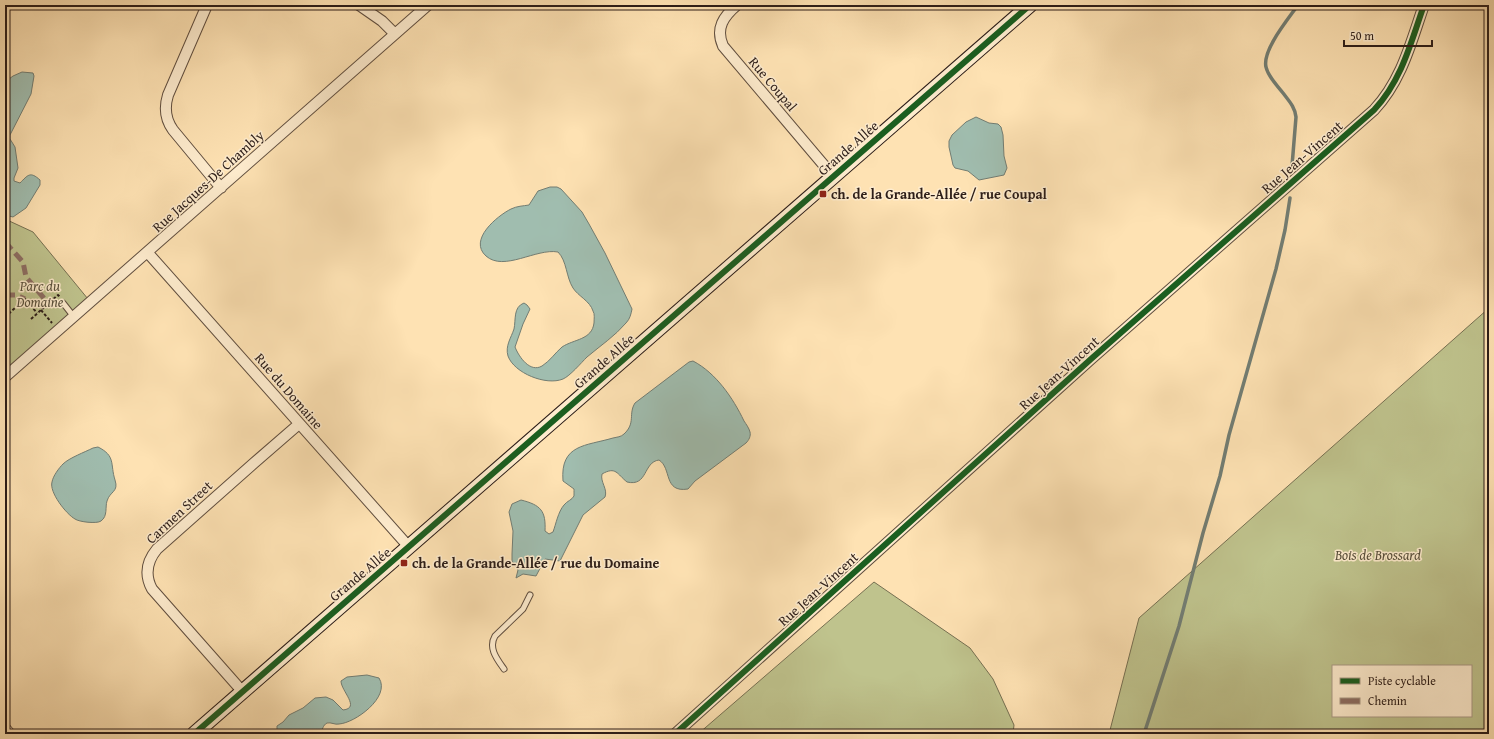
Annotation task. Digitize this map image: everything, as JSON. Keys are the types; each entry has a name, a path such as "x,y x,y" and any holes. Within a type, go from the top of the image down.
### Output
{"street":[{"path":"207,5 168,95 165,111 168,122 173,130 221,188"},
{"path":"359,5 382,21 395,34"},
{"name":"Rue Jacques-De Chambly","path":"5,378 428,5"},
{"name":"Rue Coupal","path":"737,5 726,15 722,22 720,34 723,46 834,176"},
{"name":"Grande Allée","path":"194,734 1030,5"},
{"name":"Rue Jean-Vincent","path":"675,734 1091,359 1374,110 1399,76 1424,5"},
{"name":"Rue du Domaine","path":"148,253 409,547"},
{"name":"Carmen Street","path":"242,691 152,589 148,577 148,564 158,549 299,424"},
{"path":"5,728 10,734"}],"lane":[{"path":"63,302 74,317"},
{"path":"504,669 493,651 493,640 495,636 523,609 530,595"}],"path":[{"path":"31,319 58,295 63,302"},
{"path":"5,317 25,299 37,313"},
{"path":"41,310 55,327"}],"green space":[{"name":"Parc du Domaine","path":"5,219 33,232 88,299 5,370"},
{"name":"Bois de Brossard","path":"1489,308 1489,734 1109,734 1139,618"},
{"path":"874,582 970,648 993,679 1014,725 1013,734 698,734"}],"shaded area":[{"path":"22,72 33,73 34,76 31,94 10,135 10,139 15,147 18,168 14,181 20,183 27,176 31,175 40,180 40,185 26,208 13,217 5,215 5,82"},
{"path":"976,117 989,123 998,124 1001,127 1004,156 1007,168 1004,175 979,180 968,171 955,168 953,165 949,141 952,135 966,122"},
{"path":"550,187 557,187 561,189 582,212 605,253 632,309 631,315 622,328 587,357 569,375 556,381 548,381 531,376 524,373 511,362 507,349 514,329 518,307 524,303 530,309 515,347 519,355 529,366 538,368 548,362 562,347 590,333 593,329 594,323 594,314 591,307 587,301 573,288 563,260 558,252 540,253 502,262 493,260 486,256 481,250 480,243 486,229 505,212 513,208 529,205 538,191"},
{"path":"693,361 716,379 735,404 750,431 750,436 747,442 695,481 688,489 680,489 671,484 666,468 659,460 650,465 642,478 634,483 627,482 613,471 602,474 602,480 606,491 605,497 583,515 560,561 545,559 536,576 523,574 516,578 518,570 512,561 513,531 509,512 512,504 521,500 538,507 543,514 545,531 549,534 553,532 562,508 574,496 574,489 563,481 563,469 570,453 585,445 623,435 630,426 632,411 635,403 689,362"},
{"path":"98,447 104,450 110,457 116,487 108,498 105,517 101,521 80,521 71,516 63,508 53,491 52,482 56,472 66,462 73,457"},
{"path":"367,675 379,678 381,685 380,693 370,708 362,714 346,723 327,723 321,734 277,734 277,726 289,715 303,708 315,698 326,697 333,700 343,710 348,709 350,706 349,698 341,681 347,677"}],"waterway":[{"path":"1292,166 1296,117 1293,107 1269,74 1266,67 1266,60 1268,52 1277,34 1298,5"},
{"path":"1144,734 1179,626 1203,533 1220,476 1229,435 1276,269 1285,230 1290,198"}],"marked path":[{"path":"5,242 23,262 26,277 48,303"},
{"path":"5,295 16,295 25,299"},
{"path":"5,728 10,734"}],"cycle path":[{"path":"194,734 1030,5"},
{"path":"675,734 1091,359 1374,110 1384,98 1399,73 1410,47 1424,5"}],"place":[{"name":"ch. de la Grande-Allée / rue Coupal","path":"823,194"},
{"name":"ch. de la Grande-Allée / rue du Domaine","path":"404,563"}]}
